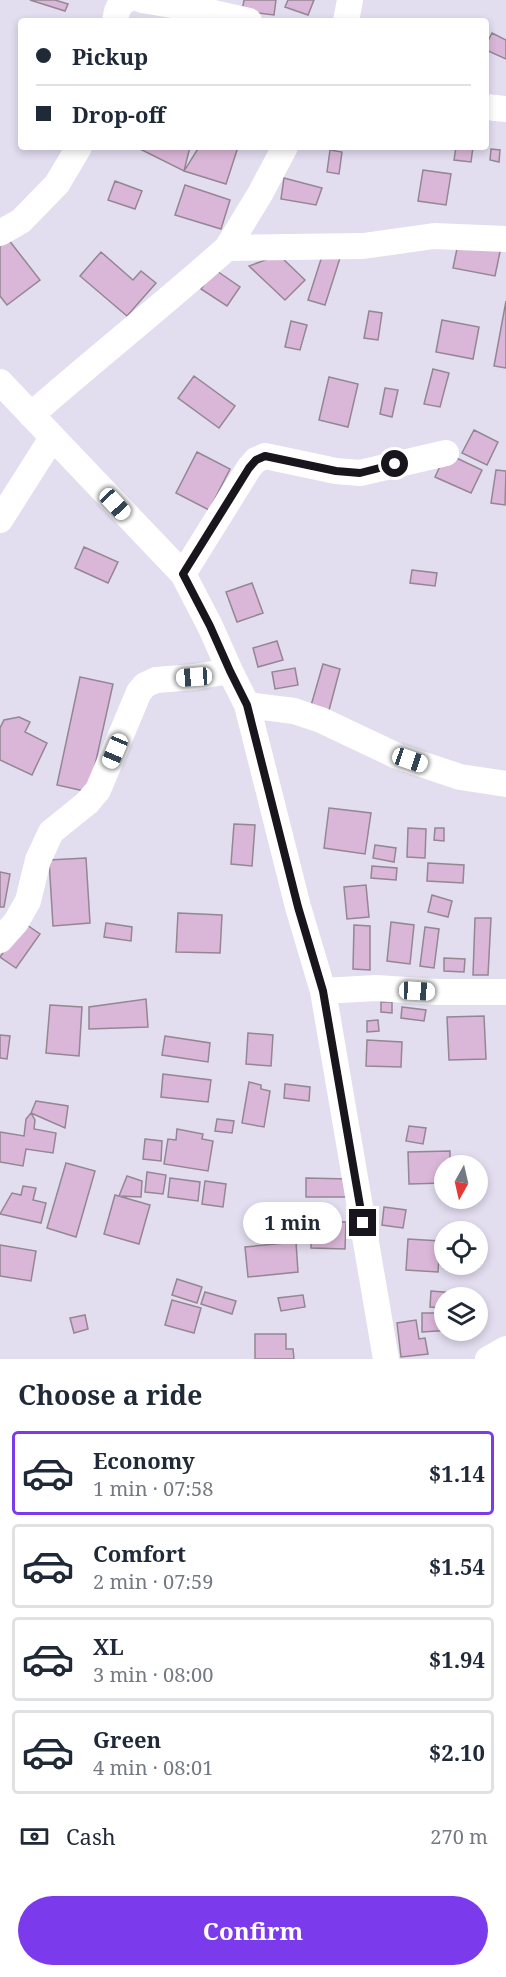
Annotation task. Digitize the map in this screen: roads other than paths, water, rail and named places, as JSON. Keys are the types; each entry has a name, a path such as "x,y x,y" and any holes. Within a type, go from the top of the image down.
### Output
{"street":[{"path":"116,18 122,1 127,0"},
{"path":"142,0 236,18"},
{"path":"347,18 350,0"},
{"path":"489,107 506,109"},
{"path":"0,233 21,221 57,184 77,150"},
{"path":"31,415 227,248 283,150"},
{"path":"227,248 363,246 434,236 506,239"},
{"path":"0,382 183,574 247,705 298,907 323,991 386,1359"},
{"path":"0,520 52,438"},
{"path":"183,574 256,460 265,456 336,471 360,473 446,453"},
{"path":"0,940 16,922 28,901 38,860 51,832 87,803 98,790 139,692 145,684 156,680 230,671"},
{"path":"247,705 294,711 321,720 397,756 460,777 506,784"},
{"path":"323,991 376,988 438,992 506,992"},
{"path":"488,1359 506,1348"}]}
